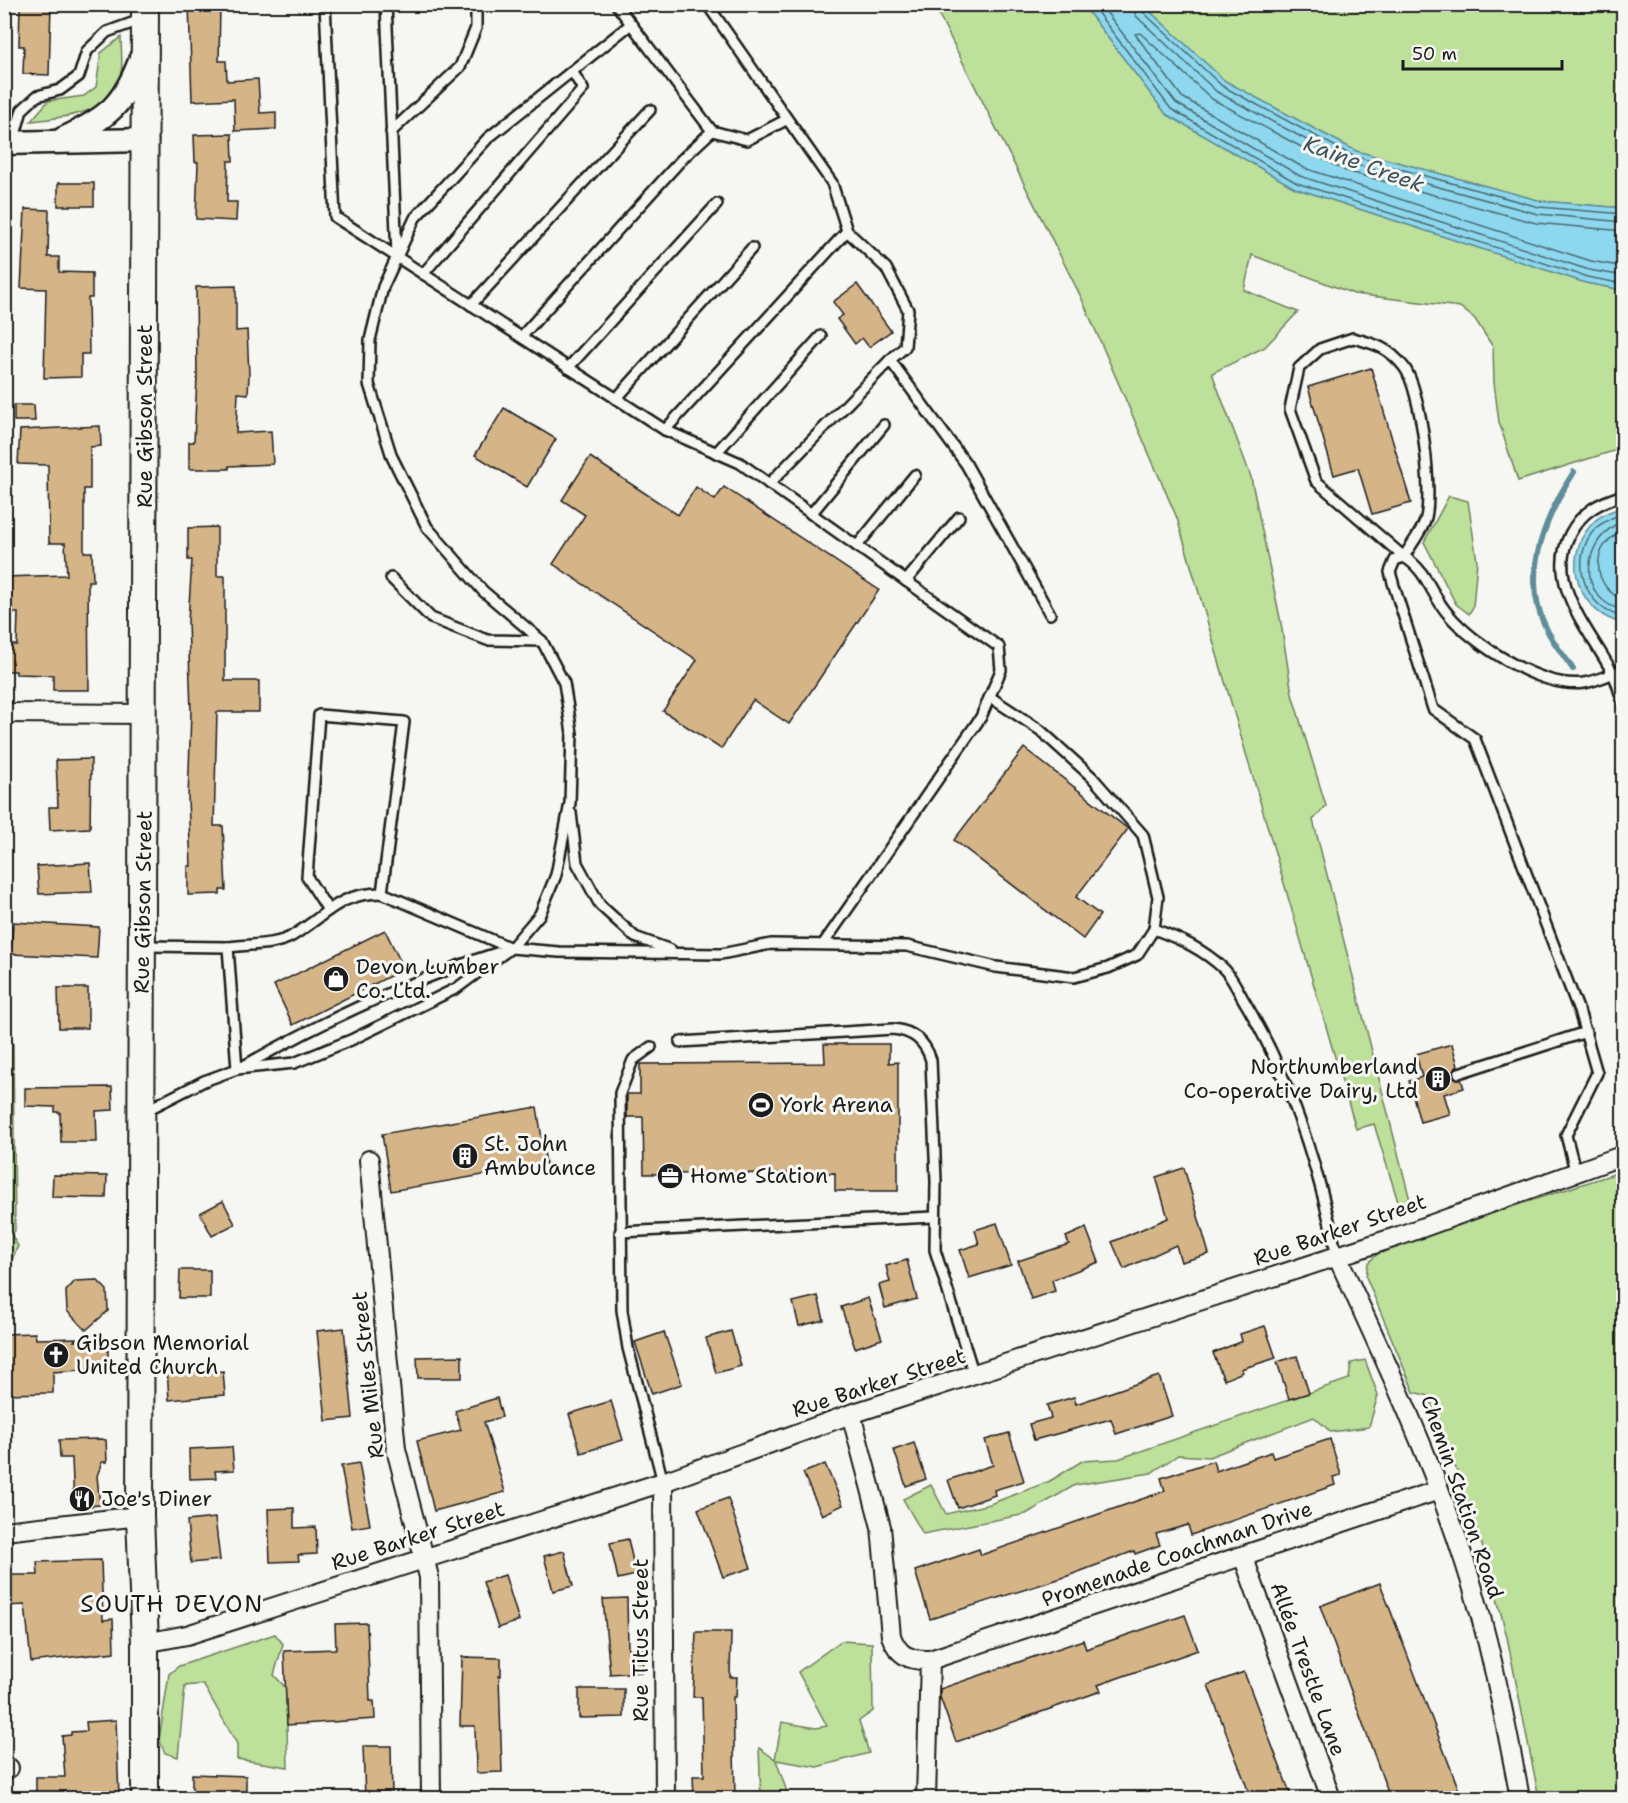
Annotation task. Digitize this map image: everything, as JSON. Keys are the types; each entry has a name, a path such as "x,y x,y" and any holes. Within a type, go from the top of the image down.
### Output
{"main road":[{"name":"Rue Gibson Street","path":"145,11 140,1516 145,1798"}],"street":[{"path":"53,144 92,124 114,109 131,86 145,48"},
{"path":"9,143 53,144 146,140"},
{"path":"4,713 144,714"},
{"name":"Rue Barker Street","path":"144,1642 187,1635 663,1482 851,1414 1336,1256 1623,1155"},
{"name":"Rue Miles Street","path":"369,1160 396,1449 429,1577 431,1798"},
{"name":"Chemin Station Road","path":"1336,1256 1403,1396 1466,1565 1491,1663 1521,1798"},
{"path":"851,1414 881,1527 891,1636 896,1650 908,1658 930,1660 926,1798"},
{"name":"Rue Titus Street","path":"663,1482 665,1798"},
{"name":"Promenade Coachman Drive","path":"930,1660 1439,1490"},
{"path":"4,1531 140,1516"},
{"name":"Allée Trestle Lane","path":"1243,1556 1331,1798"}],"lane":[{"path":"325,4 335,217 665,430 740,463 999,647 1001,670 981,717 824,943"},
{"path":"386,4 397,257"},
{"path":"391,132 460,68 476,28 476,4"},
{"path":"616,4 712,131 747,140 786,120"},
{"path":"707,4 832,183 847,231 886,268 909,310 905,347 769,484"},
{"path":"9,143 22,110 37,96 60,90 79,76 87,51 107,32 145,11"},
{"path":"631,24 488,138 415,218 383,287 370,340 369,384 392,457 427,527 483,591 542,641 564,683 572,733 570,802 577,863 600,905 635,937 679,953"},
{"path":"423,274 583,90 572,71"},
{"path":"471,305 650,110"},
{"path":"521,337 682,159 712,131"},
{"path":"568,368 717,204"},
{"path":"665,430 847,231"},
{"path":"616,399 752,248"},
{"path":"716,453 821,336"},
{"path":"1575,1170 1566,1135 1597,1073 1586,1032 1475,739 1433,708 1390,572 1395,560 1404,557 1426,520 1427,481 1419,403 1405,368 1381,345 1353,338 1320,349 1299,368 1290,408 1316,482 1404,557 1417,564 1447,614 1471,636 1534,674 1569,683 1585,683 1623,669"},
{"path":"890,360 966,464 1050,614"},
{"path":"811,514 884,425"},
{"path":"857,546 915,476"},
{"path":"1623,495 1600,502 1578,519 1565,544 1562,569 1569,596 1613,673 1623,707"},
{"path":"906,581 959,517"},
{"path":"391,578 431,618 487,640 542,641"},
{"path":"141,1113 204,1081 237,1069 298,1035 443,969 511,948 721,954 771,944 907,946 996,967 1074,976 1108,968 1137,955 1154,929 1158,897 1143,834 1075,761 1040,730 990,697"},
{"path":"328,910 307,877 319,715 404,722 382,893"},
{"path":"237,1069 294,1063 351,1040 457,988 511,948 540,914 556,875 570,802"},
{"path":"142,946 228,947 291,938 328,910 360,893 382,893 511,948"},
{"path":"1154,929 1192,943 1226,970 1265,1037 1310,1149 1327,1208 1336,1256"},
{"path":"228,947 237,1069"},
{"path":"680,1042 892,1029 905,1030 918,1038 927,1048 931,1060 936,1181 935,1250 974,1375"},
{"path":"1459,1073 1586,1032"},
{"path":"651,1047 633,1060 620,1093 620,1232 624,1327 663,1482"},
{"path":"620,1232 934,1217"}],"green space":[{"path":"934,5 1083,5 1166,114 1295,188 1586,283 1623,290 1623,448 1518,481 1499,422 1494,383 1493,347 1475,319 1460,307 1354,294 1252,255 1244,290 1298,312 1265,347 1212,373 1251,477 1281,623 1292,694 1326,806 1313,820 1410,1200 1399,1205 1374,1124 1356,1129 1177,518 1081,297"},
{"path":"1143,5 1623,5 1623,208 1541,201 1356,151 1225,81"},
{"path":"121,37 121,75 117,88 109,98 85,112 31,121 48,101 84,96 96,87 101,53"},
{"path":"1449,496 1468,501 1477,561 1473,607 1469,614 1456,604 1424,542"},
{"path":"5,1043 13,1043 15,1231 11,1234 18,1246 10,1264 5,1267"},
{"path":"1623,1171 1624,1709 1620,1715 1624,1735 1623,1798 1539,1798 1507,1637 1489,1567 1467,1499 1429,1396 1414,1392 1366,1277 1368,1263 1384,1248"},
{"path":"1365,1360 1378,1395 1369,1427 1331,1432 1314,1417 1209,1457 1178,1455 1151,1473 1075,1485 1026,1514 923,1534 903,1499 931,1485 946,1514 990,1504 1050,1481 1082,1461 1118,1459 1349,1379 1351,1363"},
{"path":"275,1634 283,1644 274,1675 286,1688 288,1767 237,1759 237,1744 203,1684 185,1686 178,1757 165,1753 159,1740 169,1674 179,1666"},
{"path":"841,1641 872,1643 873,1711 859,1721 869,1753 817,1767 776,1760 789,1798 761,1798 759,1748 775,1759 782,1722 816,1728 827,1726 798,1672"}],"water":[{"name":"Kaine Creek","path":"1083,5 1143,5 1225,81 1356,151 1541,201 1623,208 1623,290 1586,283 1295,188 1166,114"},
{"path":"1624,507 1623,623 1608,618 1595,609 1585,597 1576,569 1577,554 1582,539 1591,525 1601,516"}],"building":[{"path":"20,4 51,4 49,75 23,74 24,46 19,46"},
{"path":"189,4 220,4 219,61 226,61 227,81 258,79 260,113 276,112 276,129 235,131 234,99 192,101"},
{"path":"232,134 233,161 228,161 227,202 237,202 236,221 196,219 198,162 195,162 194,135"},
{"path":"58,183 94,183 94,206 58,206"},
{"path":"25,209 49,210 48,257 59,257 59,272 92,273 92,298 88,298 89,354 81,354 81,377 44,378 46,289 21,288"},
{"path":"857,284 891,331 869,347 862,338 855,344 837,319 843,315 833,302"},
{"path":"236,286 236,331 247,330 249,375 248,394 238,393 236,433 271,431 273,464 229,466 229,469 189,469 189,442 194,442 197,377 196,287"},
{"path":"1371,368 1411,503 1372,514 1358,468 1334,475 1308,387"},
{"path":"14,405 34,405 35,421 14,421"},
{"path":"504,408 556,439 527,487 475,455"},
{"path":"100,426 101,446 90,447 90,489 84,489 84,552 92,552 93,581 88,581 89,690 53,690 53,675 16,674 16,671 4,671 4,645 17,645 18,613 4,613 4,577 67,575 65,543 49,543 48,465 18,464 20,430"},
{"path":"590,457 678,515 696,487 715,500 724,487 879,590 789,724 753,700 721,749 663,711 697,660 553,564 585,515 562,500"},
{"path":"217,527 217,576 225,576 225,681 259,681 259,712 217,712 214,826 223,826 226,890 220,890 220,894 188,895 188,866 191,866 188,799 191,712 188,621 192,560 188,560 188,528"},
{"path":"1024,748 1128,829 1076,897 1100,915 1083,939 954,840"},
{"path":"91,759 90,828 50,830 49,807 58,807 56,760"},
{"path":"90,863 92,892 39,894 37,866"},
{"path":"13,922 99,927 97,958 11,954"},
{"name":"Devon Lumber Co. Ltd.","path":"385,930 404,969 293,1025 274,985"},
{"path":"58,988 88,988 88,1028 59,1028"},
{"name":"York Arena","path":"824,1044 889,1044 889,1063 898,1062 898,1191 835,1191 835,1173 644,1174 643,1117 627,1117 627,1094 640,1094 640,1064 825,1063"},
{"name":"Northumberland Co-operative Dairy, Ltd","path":"1452,1044 1458,1066 1452,1074 1455,1078 1461,1079 1464,1088 1444,1094 1450,1114 1420,1122 1409,1081 1422,1077 1416,1054"},
{"path":"112,1087 113,1110 96,1111 97,1142 61,1142 60,1112 55,1112 55,1107 25,1106 25,1088"},
{"name":"St. John Ambulance","path":"537,1107 546,1164 391,1191 382,1134"},
{"path":"1184,1168 1209,1254 1181,1262 1176,1245 1124,1269 1112,1242 1168,1218 1156,1177"},
{"path":"53,1175 107,1176 106,1198 52,1197"},
{"path":"223,1201 235,1224 212,1236 200,1213"},
{"path":"997,1223 1011,1265 969,1278 960,1250 979,1244 975,1230"},
{"path":"1086,1228 1099,1262 1052,1280 1055,1291 1031,1299 1018,1261 1069,1244 1066,1237"},
{"path":"907,1260 917,1299 885,1308 879,1285 890,1282 886,1266"},
{"path":"180,1270 210,1270 210,1298 179,1298"},
{"path":"97,1280 107,1290 108,1311 86,1330 67,1311 66,1291 75,1281"},
{"path":"818,1296 824,1320 799,1326 793,1302"},
{"path":"868,1298 882,1339 855,1348 841,1307"},
{"path":"1265,1326 1276,1358 1241,1369 1243,1372 1224,1380 1213,1353 1242,1341 1240,1334"},
{"path":"344,1328 353,1418 326,1421 317,1331"},
{"path":"731,1331 741,1366 716,1373 706,1338"},
{"path":"664,1332 682,1384 652,1394 635,1342"},
{"name":"Gibson Memorial United Church","path":"35,1333 36,1339 77,1338 74,1341 108,1341 108,1368 53,1372 53,1393 4,1394 4,1334"},
{"path":"462,1356 462,1378 418,1378 417,1357"},
{"path":"1297,1356 1309,1393 1289,1399 1277,1362"},
{"path":"201,1365 202,1373 223,1371 225,1395 169,1400 167,1368"},
{"path":"1159,1376 1172,1416 1116,1434 1111,1419 1034,1440 1029,1424 1051,1418 1047,1405 1074,1397 1076,1404"},
{"path":"497,1398 502,1417 484,1422 505,1492 434,1511 417,1441 461,1430 455,1411"},
{"path":"611,1401 623,1440 581,1453 569,1414"},
{"path":"1009,1433 1024,1481 994,1490 995,1495 958,1508 948,1480 993,1465 985,1440"},
{"path":"1330,1439 1341,1475 1333,1477 1335,1485 1191,1535 1188,1525 1156,1534 1160,1545 1135,1554 1134,1551 1065,1577 930,1619 915,1571 979,1549 981,1555 1165,1491 1161,1478 1213,1461 1216,1471 1271,1452 1273,1458"},
{"path":"59,1440 106,1440 107,1462 102,1462 97,1476 100,1505 74,1507 72,1458 60,1458"},
{"path":"914,1443 926,1479 906,1486 894,1450"},
{"path":"232,1447 234,1470 215,1471 216,1478 190,1479 189,1449"},
{"path":"359,1463 370,1525 352,1528 341,1466"},
{"path":"825,1464 843,1505 822,1515 803,1473"},
{"path":"728,1498 751,1568 723,1577 698,1509"},
{"path":"294,1508 294,1528 316,1527 317,1554 298,1555 299,1561 270,1562 268,1509"},
{"path":"215,1518 220,1560 191,1563 187,1521"},
{"path":"628,1539 636,1575 618,1579 610,1543"},
{"path":"564,1551 573,1586 553,1591 544,1556"},
{"path":"101,1560 103,1620 113,1619 114,1652 31,1662 25,1605 4,1606 4,1575 38,1575 37,1562"},
{"path":"505,1575 519,1621 498,1628 483,1582"},
{"path":"1380,1583 1462,1798 1390,1798 1320,1606"},
{"path":"627,1598 628,1649 642,1648 643,1672 610,1674 603,1599"},
{"path":"1185,1615 1198,1650 1098,1685 1101,1691 956,1742 940,1697 940,1689 1083,1640 1086,1649"},
{"path":"367,1623 370,1701 374,1701 375,1719 287,1725 284,1651 336,1649 335,1624"},
{"path":"696,1632 731,1632 730,1677 737,1677 736,1697 733,1697 735,1798 694,1798 693,1776 704,1776 702,1697 693,1697"},
{"path":"462,1657 501,1658 501,1676 499,1676 502,1772 476,1773 475,1726 460,1726"},
{"path":"1244,1672 1292,1798 1251,1798 1208,1685"},
{"path":"579,1689 624,1689 624,1717 579,1718"},
{"path":"116,1720 119,1797 36,1798 36,1777 65,1777 62,1736 71,1735 71,1732 87,1731 86,1722"},
{"path":"363,1746 391,1746 392,1798 365,1798"},
{"path":"192,1774 246,1776 246,1798 192,1798"}],"waterway":[{"path":"1573,669 1547,630 1539,610 1535,589 1539,548 1545,528 1574,472"}],"place":[{"name":"Devon Lumber Co. Ltd.","path":"336,979"},
{"name":"Northumberland Co-operative Dairy, Ltd","path":"1438,1079"},
{"name":"York Arena","path":"761,1105"},
{"name":"St. John Ambulance","path":"465,1156"},
{"name":"Home Station","path":"670,1176"},
{"name":"Gibson Memorial United Church","path":"56,1355"},
{"name":"Joe's Diner","path":"82,1499"}],"district":[{"name":"SOUTH DEVON","path":"172,1604"}]}
